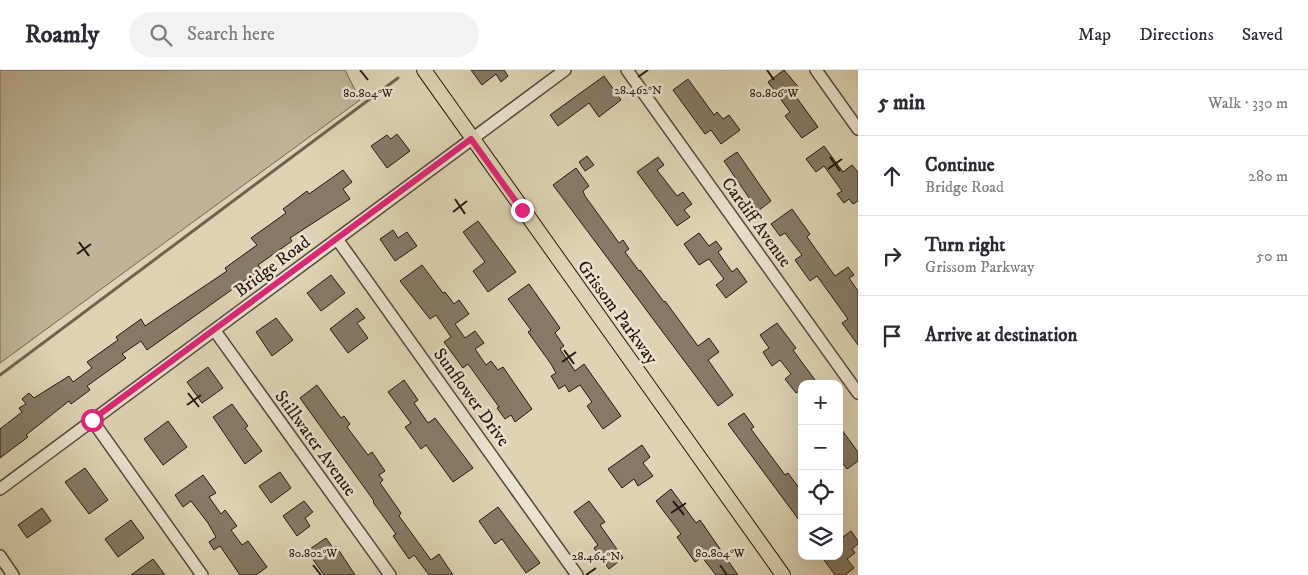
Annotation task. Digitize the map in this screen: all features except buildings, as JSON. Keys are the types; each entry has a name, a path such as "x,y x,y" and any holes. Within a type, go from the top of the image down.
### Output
{"main road":[{"name":"Grissom Parkway","path":"424,70 471,139 783,575"}],"street":[{"name":"Bridge Road","path":"0,489 565,70"},
{"name":"Cardiff Avenue","path":"627,70 858,393"},
{"path":"816,70 858,129"},
{"name":"Sunflower Drive","path":"338,239 577,575"},
{"name":"Stillwater Avenue","path":"215,331 390,575"},
{"path":"92,420 202,575"},
{"path":"0,556 13,575"}],"shaded area":[{"path":"0,70 345,70 360,100 0,363"}],"waterway":[{"path":"0,375 398,78"}],"route":[{"path":"92,420 215,331 471,139 522,210"}]}
